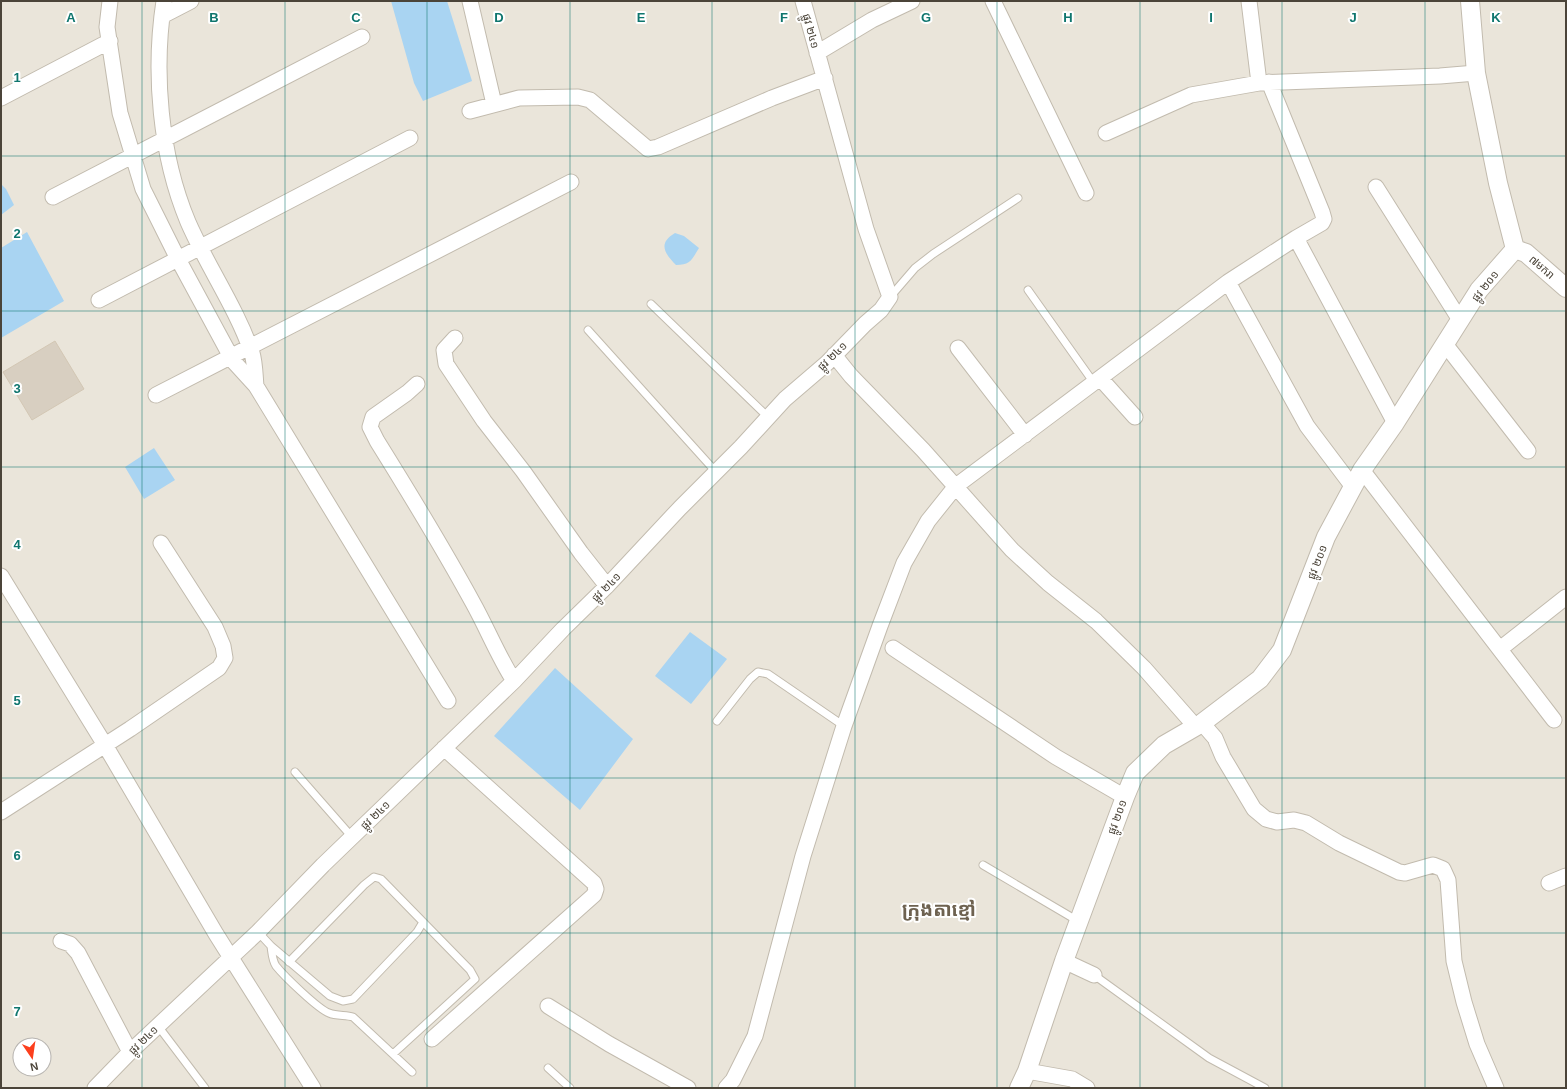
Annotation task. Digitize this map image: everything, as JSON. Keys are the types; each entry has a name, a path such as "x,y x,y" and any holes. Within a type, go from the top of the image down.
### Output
{"street":[{"path":"110,1 107,27 120,113 143,189 178,259 231,357 256,386 448,701"},
{"path":"164,1 159,81 165,139 173,177 188,222 232,308 252,354 256,386"},
{"path":"162,16 191,1"},
{"path":"470,1 494,104"},
{"name":"ផ្លូវ ២៤១","path":"95,1088 130,1052 258,932 352,837 514,681 562,629 607,586 716,472 742,447 785,399 827,362 881,310 890,297 866,229 803,1"},
{"path":"817,52 872,20 912,1"},
{"path":"993,1 1086,193"},
{"path":"726,1088 733,1080 756,1036 803,856 844,726 904,563 928,521 956,486 1228,282 1322,223 1324,219 1264,82 1249,1"},
{"path":"1470,1 1476,73 1498,183 1515,250"},
{"path":"52,197 362,38"},
{"path":"1,98 110,42"},
{"path":"1106,133 1191,95 1264,82 1440,76 1476,73"},
{"path":"470,110 519,98 578,97 590,100 648,149 658,148 772,98 825,78"},
{"path":"99,300 410,138"},
{"path":"156,395 572,182"},
{"path":"1376,187 1460,320"},
{"path":"1296,238 1395,423"},
{"name":"៧មករា","path":"1515,250 1526,253 1566,288"},
{"name":"ផ្លូវ ២០១","path":"1019,1088 1027,1071 1078,922 1135,773 1164,745 1199,724 1260,679 1282,650 1326,537 1362,470 1395,423 1479,290 1515,250"},
{"path":"1228,282 1307,426 1353,487"},
{"path":"455,338 444,350 446,364 484,421 523,471 576,548 607,586"},
{"path":"1445,344 1528,451"},
{"path":"958,348 1025,435"},
{"path":"834,355 851,376 956,486 1012,550 1048,583 1096,621 1199,724 1215,738 1223,757 1254,809 1266,819 1277,822 1294,820 1306,822 1339,843 1399,872 1405,873 1433,865 1443,869 1448,880 1455,968 1477,1044 1496,1088"},
{"path":"1097,380 1135,418"},
{"path":"417,384 407,393 373,417 370,427 466,590 505,667 514,681"},
{"path":"1362,470 1554,720"},
{"path":"1,812 220,668 224,658 224,646 215,627 161,543"},
{"path":"1,576 105,745 216,934 232,957 313,1088"},
{"path":"1500,649 1566,597"},
{"path":"893,648 1056,757 1125,797"},
{"path":"432,1039 594,895 596,890 594,883 444,748"},
{"path":"1549,883 1566,876"},
{"path":"61,941 70,944 78,952 130,1052"},
{"path":"1064,961 1094,975"},
{"path":"548,1006 609,1044 688,1088"},
{"path":"1027,1071 1072,1080 1087,1088"}],"lane":[{"path":"890,297 916,268 933,254 1018,198"},
{"path":"1028,290 1097,380"},
{"path":"651,304 768,417"},
{"path":"588,330 716,472"},
{"path":"717,722 750,679 758,672 768,674 844,726"},
{"path":"295,772 352,837"},
{"path":"983,865 1078,922"},
{"path":"289,962 364,885 374,877 382,879 470,970 475,979 393,1054"},
{"path":"258,932 271,946 330,996 343,1001 353,998 417,932 423,922"},
{"path":"271,946 272,956 276,966 317,1006 330,1014 353,1017 412,1072"},
{"path":"1094,975 1209,1058 1265,1088"},
{"path":"158,1026 205,1088"},
{"path":"548,1068 570,1088"}],"shaded area":[{"path":"1,1 1566,1 1566,1088 1,1088"}],"water":[{"path":"391,1 447,1 472,81 423,101 414,83"},
{"path":"1,184 6,189 14,205 1,215"},
{"path":"27,232 64,301 1,338 1,248"},
{"path":"675,233 684,236 699,248 688,263 676,265 666,252 666,241"},
{"path":"154,448 175,480 144,499 125,467"},
{"path":"690,632 727,659 691,704 655,676"},
{"path":"555,668 633,739 580,810 494,736"}],"building":[{"path":"55,341 84,389 32,420 3,372"}],"district":[{"name":"ក្រុងតាខ្មៅ","path":"939,909"}]}
